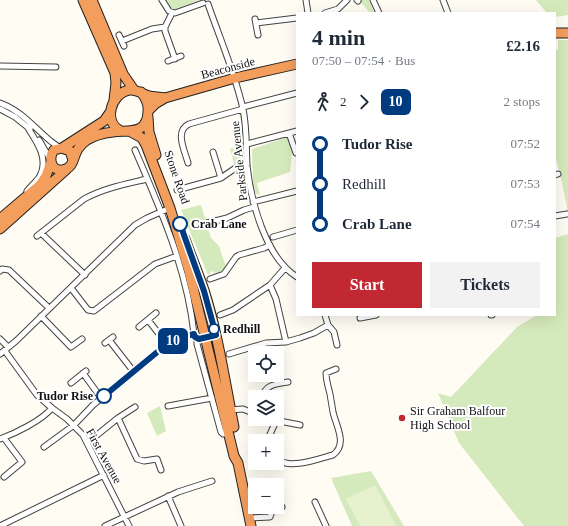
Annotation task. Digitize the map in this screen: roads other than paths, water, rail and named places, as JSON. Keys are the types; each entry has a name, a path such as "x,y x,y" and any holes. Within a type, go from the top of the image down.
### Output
{"highway":[{"path":"84,0 115,73 116,83 111,117 113,124 121,132"},
{"path":"0,229 72,164 78,149 85,141 98,135 131,132 141,128 148,114 148,102 123,74 92,0"},
{"path":"556,33 568,33"},
{"name":"Beaconside","path":"148,114 155,104 165,98 235,78 296,64"},
{"path":"114,100 123,92 137,91"},
{"name":"Beaconside","path":"137,91 149,96 165,98"},
{"path":"0,219 40,185 46,176 53,152 100,124 111,111"},
{"name":"Stone Road","path":"148,114 149,132 204,291 216,335 229,433 234,456 238,463 250,522"},
{"name":"Stone Road","path":"131,132 144,141 170,208 189,271 199,337 227,411 239,455 238,463"},
{"path":"61,148 70,151 73,160"},
{"path":"51,161 54,167 58,170 67,169"}],"street":[{"path":"162,0 172,13"},
{"path":"306,0 308,12"},
{"path":"328,12 338,9 347,0"},
{"path":"373,0 379,12"},
{"path":"443,0 448,12"},
{"path":"172,13 206,2"},
{"name":"Parkside Avenue","path":"206,2 225,59 235,78 243,108 246,125 249,184 254,204 270,245 285,268 296,276"},
{"path":"172,13 165,27 165,31 175,59"},
{"path":"258,35 256,21 296,18"},
{"path":"122,41 152,29 165,27"},
{"path":"119,35 124,46"},
{"path":"168,62 181,56"},
{"path":"0,66 56,66"},
{"path":"189,161 181,137 181,130 183,127 296,93"},
{"path":"0,103 22,114 48,140 61,148"},
{"path":"0,110 9,112 34,132 51,161"},
{"path":"8,212 39,177 42,170 43,159 39,145 28,128"},
{"path":"247,144 296,131"},
{"path":"289,133 296,153"},
{"name":"Stone Road","path":"135,150 178,256 199,337"},
{"path":"213,152 221,178"},
{"path":"177,190 221,178 236,168 247,164"},
{"path":"85,275 39,235 84,199 100,191 147,178"},
{"path":"207,223 227,218 254,204 296,191"},
{"path":"4,351 85,275 135,225 170,208"},
{"path":"556,216 566,214"},
{"path":"273,237 296,230"},
{"path":"210,279 224,274 236,257 270,245"},
{"path":"71,288 88,310 94,311 155,264 178,256"},
{"path":"220,315 233,310 270,285 285,268"},
{"path":"0,271 2,269 9,270 49,308"},
{"path":"270,285 276,300 286,342"},
{"path":"139,327 156,313"},
{"path":"41,316 71,347 82,339"},
{"path":"325,316 328,325 334,332 337,345"},
{"path":"148,320 167,344"},
{"path":"230,354 266,343 286,342 314,333 328,325"},
{"path":"44,447 74,426 93,405 167,344 179,338 216,335"},
{"path":"199,337 197,344 221,432 223,434 229,433"},
{"name":"First Avenue","path":"0,339 4,351 33,391 74,426 87,441 129,526"},
{"path":"109,340 134,372"},
{"path":"284,462 296,464 333,455 337,452 340,444 340,437 326,380 326,372 336,369"},
{"path":"70,383 85,372 101,398"},
{"path":"266,390 273,384 288,382"},
{"path":"168,406 212,398"},
{"path":"87,441 135,407"},
{"path":"4,477 22,462 2,438 45,415 52,408"},
{"path":"227,411 248,410"},
{"path":"118,418 137,459 144,461 157,459 161,470"},
{"path":"284,422 300,425"},
{"path":"0,526 104,475"},
{"path":"105,526 168,496 212,481"},
{"path":"168,496 181,526"},
{"path":"315,502 326,526"},
{"path":"250,522 270,517 271,514"}],"place":[{"name":"Crab Lane","path":"180,224"},
{"name":"Redhill","path":"214,329"},
{"name":"Tudor Rise","path":"104,396"},
{"name":"Sir Graham Balfour High School","path":"402,418"}]}
